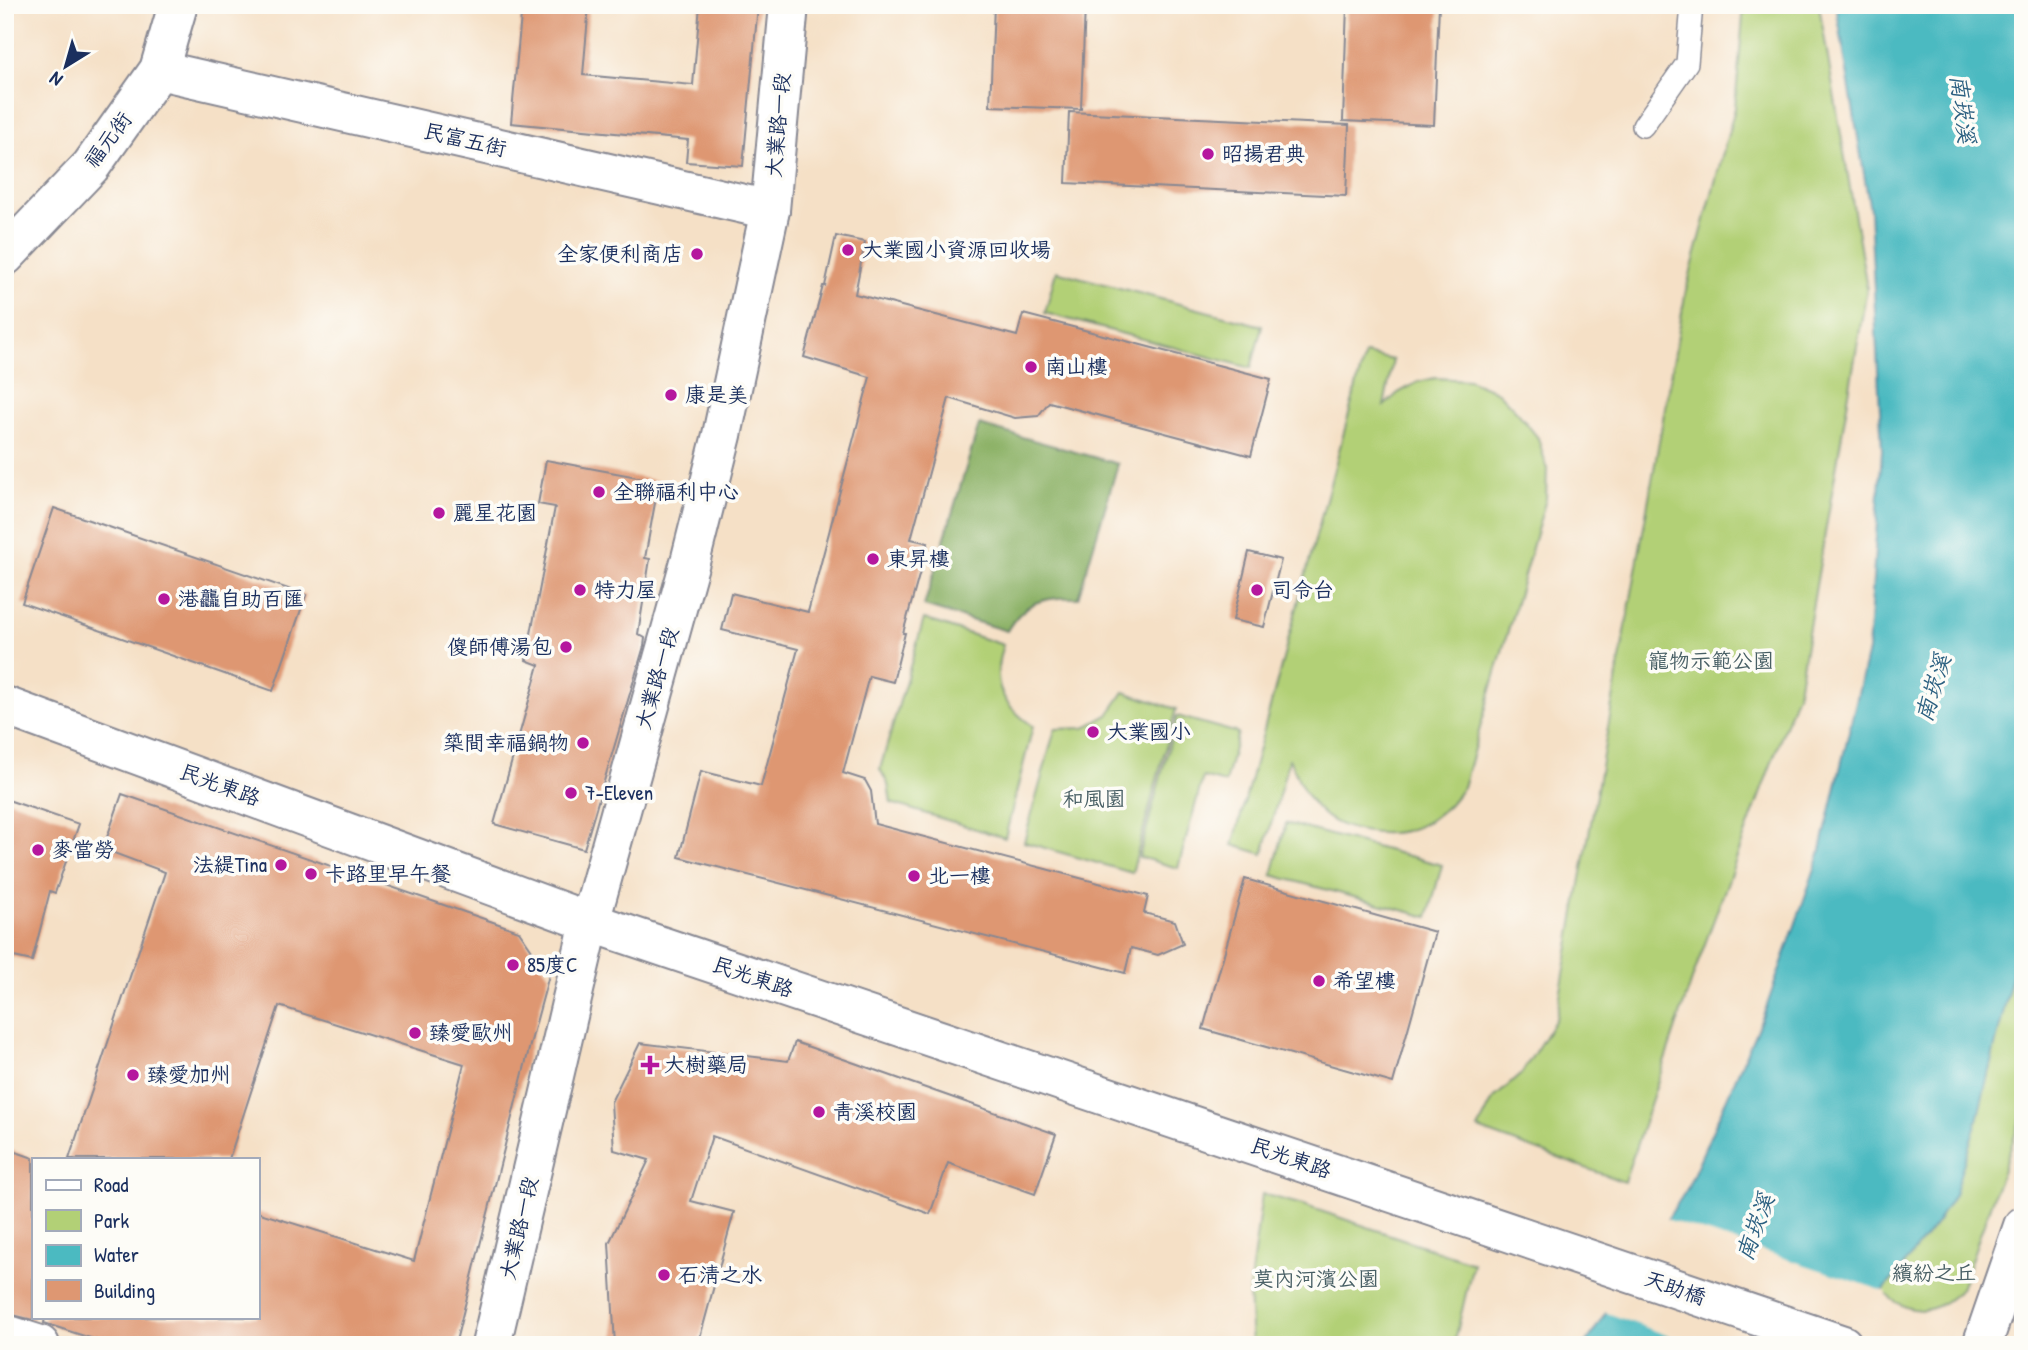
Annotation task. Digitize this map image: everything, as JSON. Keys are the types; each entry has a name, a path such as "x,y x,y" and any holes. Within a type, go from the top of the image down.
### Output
{"street":[{"name":"福元街","path":"5,256 91,166 159,70 178,5"},
{"name":"大業路一段","path":"491,1345 590,922 722,435 770,210 789,5"},
{"name":"民富五街","path":"159,70 770,210"},
{"name":"民光東路","path":"5,706 590,922 1507,1231"},
{"path":"1982,1345 2023,1226"},
{"name":"天助橋","path":"1507,1231 1843,1345"},
{"path":"5,1334 40,1345"}],"lane":[{"path":"1643,125 1687,63 1692,5"}],"green space":[{"name":"寵物示範公園","path":"1744,5 1819,5 1867,288 1798,691 1695,971 1624,1182 1478,1129 1493,1099 1521,1074 1556,1019 1686,290 1735,108"},
{"path":"1056,271 1262,326 1251,368 1045,313"},
{"path":"1365,354 1393,360 1384,406 1398,393 1418,382 1435,378 1469,380 1498,392 1538,438 1547,468 1546,499 1463,787 1454,800 1431,819 1409,830 1376,833 1352,829 1330,819 1310,800 1289,759 1263,854 1233,845"},
{"path":"979,425 1118,464 1078,598 1055,598 1036,602 1021,613 1007,631 924,606"},
{"path":"924,619 1003,645 998,671 1001,692 1013,710 1033,726 1005,838 891,803 888,784 880,769"},
{"name":"和風園","path":"1124,692 1176,709 1132,873 1024,842 1055,729 1084,728 1108,715"},
{"path":"1177,716 1238,733 1225,783 1203,777 1178,868 1139,857"},
{"path":"1286,823 1442,865 1428,917 1272,875"},
{"name":"繽紛之丘","path":"2023,931 2023,1112 1961,1289 1936,1307 1922,1310 1906,1307 1883,1291 1938,1221 1976,1124"},
{"name":"莫內河濱公園","path":"1262,1194 1303,1205 1473,1263 1454,1345 1252,1345 1249,1291"}],"water":[{"name":"南崁溪","path":"1836,5 2023,5 2023,931 1976,1124 1954,1194 1938,1221 1883,1291 1860,1345 1585,1345 1687,1189 1765,1011 1820,854 1868,651 1882,450 1870,210"}],"pier":[{"path":"1663,1218 1887,1292 1864,1345 1693,1345 1602,1311"}],"building":[{"path":"522,5 589,5 583,75 693,85 700,5 758,5 743,166 686,162 688,140 511,123"},
{"path":"994,5 1085,5 1081,109 990,106"},
{"name":"昭揚君典","path":"1347,5 1439,5 1434,125 1343,121"},
{"name":"昭揚君典","path":"1069,112 1349,125 1346,196 1066,183"},
{"path":"836,236 865,242 855,294 1017,336 1023,314 1271,379 1251,456 1049,402 1038,416 1015,418 949,398 911,539 928,543 903,633 893,682 869,676 843,773 865,780 871,791 875,824 1148,896 1144,913 1175,921 1183,944 1158,955 1131,948 1125,973 679,857 701,771 761,786 798,649 722,630 731,593 808,612 870,377 804,357 825,286"},
{"path":"546,460 659,481 645,558 650,559 638,634 645,638 644,646 584,849 494,824 539,665 526,660 555,507 538,504"},
{"name":"港龘自助百匯","path":"54,508 306,595 273,691 22,603"},
{"name":"司令台","path":"1249,552 1281,560 1264,627 1233,620"},
{"path":"122,794 519,931 549,975 455,1345 112,1345 44,1323 45,1318 259,1318 259,1213 414,1261 464,1064 279,1006 229,1158 69,1158 165,872 103,849"},
{"name":"麥當勞","path":"5,799 79,824 55,893 50,891 32,961 5,955"},
{"name":"希望樓","path":"1245,879 1435,932 1393,1083 1203,1029"},
{"path":"795,1042 1056,1134 1035,1194 948,1163 930,1214 712,1136 691,1201 734,1212 698,1345 615,1345 609,1243 649,1160 614,1150 611,1102 640,1043 788,1061"},
{"path":"5,1148 33,1158 33,1320 5,1313"}],"place":[{"name":"昭揚君典","path":"1208,154"},
{"name":"大業國小資源回收場","path":"848,250"},
{"name":"全家便利商店","path":"697,254"},
{"name":"南山樓","path":"1031,367"},
{"name":"康是美","path":"671,395"},
{"name":"全聯福利中心","path":"599,492"},
{"name":"麗星花園","path":"439,513"},
{"name":"東昇樓","path":"873,559"},
{"name":"特力屋","path":"580,590"},
{"name":"司令台","path":"1257,590"},
{"name":"港龘自助百匯","path":"164,599"},
{"name":"傻師傅湯包","path":"566,647"},
{"name":"大業國小","path":"1093,732"},
{"name":"築間幸福鍋物","path":"583,743"},
{"name":"7-Eleven","path":"571,793"},
{"name":"麥當勞","path":"38,850"},
{"name":"法緹Tina","path":"281,865"},
{"name":"卡路里早午餐","path":"311,874"},
{"name":"北一樓","path":"914,876"},
{"name":"85度C","path":"513,965"},
{"name":"希望樓","path":"1319,981"},
{"name":"臻愛歐州","path":"415,1033"},
{"name":"大樹藥局","path":"650,1065"},
{"name":"臻愛加州","path":"133,1075"},
{"name":"青溪校園","path":"819,1112"},
{"name":"石清之水","path":"664,1275"}]}
